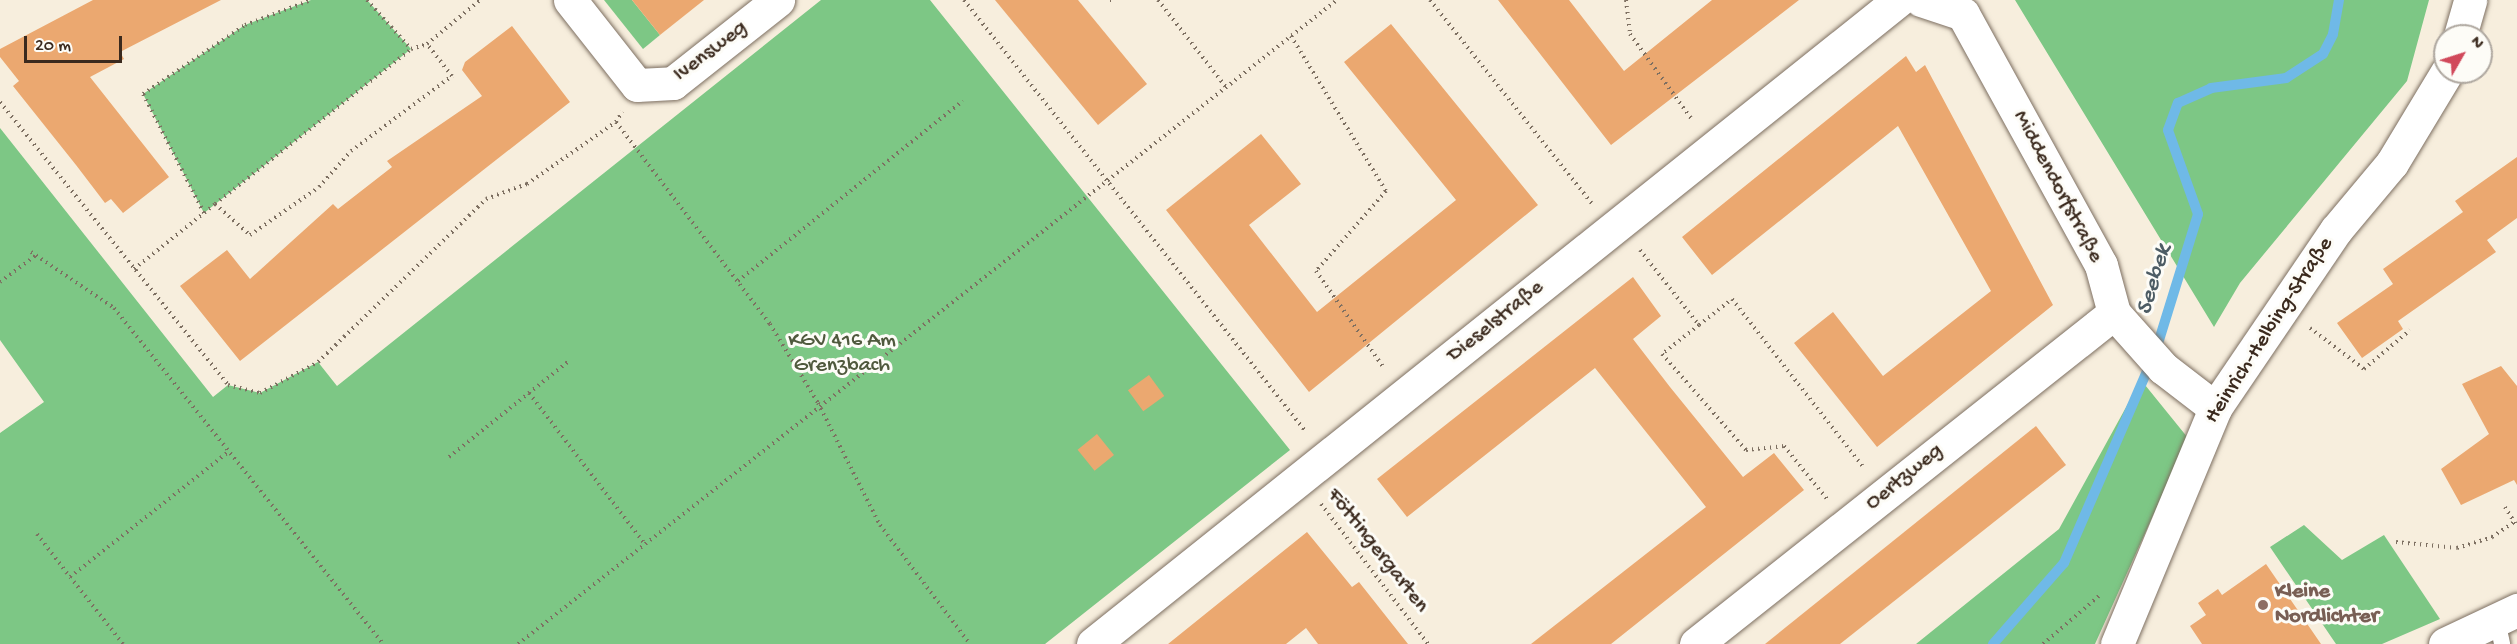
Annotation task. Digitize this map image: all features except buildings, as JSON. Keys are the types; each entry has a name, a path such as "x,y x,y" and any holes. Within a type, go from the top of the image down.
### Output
{"street":[{"path":"570,0 637,85"},
{"name":"Ivensweg","path":"637,85 673,83 778,0"},
{"name":"Dieselstraße","path":"1093,644 1899,0"},
{"name":"Middendorfstraße","path":"1921,0 1963,14 2101,266 2114,313 2163,368 2215,408"},
{"path":"2463,24 2470,0"},
{"name":"Heinrich-Helbing-Straße","path":"2117,644 2215,408 2336,230 2392,164 2440,84"},
{"name":"Oertzweg","path":"1696,644 2114,313"},
{"path":"2445,644 2505,624"}],"path":[{"path":"204,213 143,94 245,25 311,0"},
{"path":"367,0 411,49"},
{"path":"134,268 411,49 427,44 480,0"},
{"path":"964,0 1326,458"},
{"path":"1158,0 1226,87"},
{"path":"518,644 818,403 1107,181 1336,0"},
{"path":"1431,0 1699,325"},
{"path":"1626,0 1630,34 1713,149"},
{"path":"1291,36 1386,190 1316,270 1403,396"},
{"path":"215,204 250,235 298,203 351,151 452,76 427,44"},
{"path":"0,102 228,385 260,393 318,362 486,199 527,184 616,122 637,85"},
{"path":"738,281 963,101"},
{"path":"616,122 738,281 818,403 880,525 970,644"},
{"path":"0,282 33,254 114,308 383,644"},
{"path":"1848,524 1784,446 1746,450 1662,354 1732,299 1884,494"},
{"path":"2285,305 2364,369 2410,330"},
{"path":"449,457 570,360"},
{"path":"529,393 644,543"},
{"path":"70,577 228,452"},
{"name":"Föttingergarten","path":"1300,478 1428,644"},
{"path":"2505,507 2517,526"},
{"path":"2396,542 2457,548 2492,537 2514,522"},
{"path":"37,534 123,644"}],"green space":[{"path":"311,0 367,0 411,49 204,213 143,94 245,25"},
{"path":"604,0 632,0 660,35 643,49"},
{"name":"KGV 416 Am Grenzbach","path":"821,0 930,0 1290,450 1045,644 0,644 0,433 44,402 0,340 0,128 213,397 228,385 260,393 318,362 337,386"},
{"path":"2015,0 2429,0 2407,81 2240,283 2214,327"},
{"path":"2141,380 2188,438 2095,644 1916,644 2059,529"},
{"path":"2304,525 2342,560 2384,535 2440,619 2382,644 2336,644 2270,547"}],"waterway":[{"name":"Seebek","path":"1993,644 2064,563 2156,350 2198,214 2168,130 2178,103 2211,88 2286,78 2323,54 2333,34 2339,0"}],"place":[{"name":"Kleine Nordlichter","path":"2263,605"}]}
